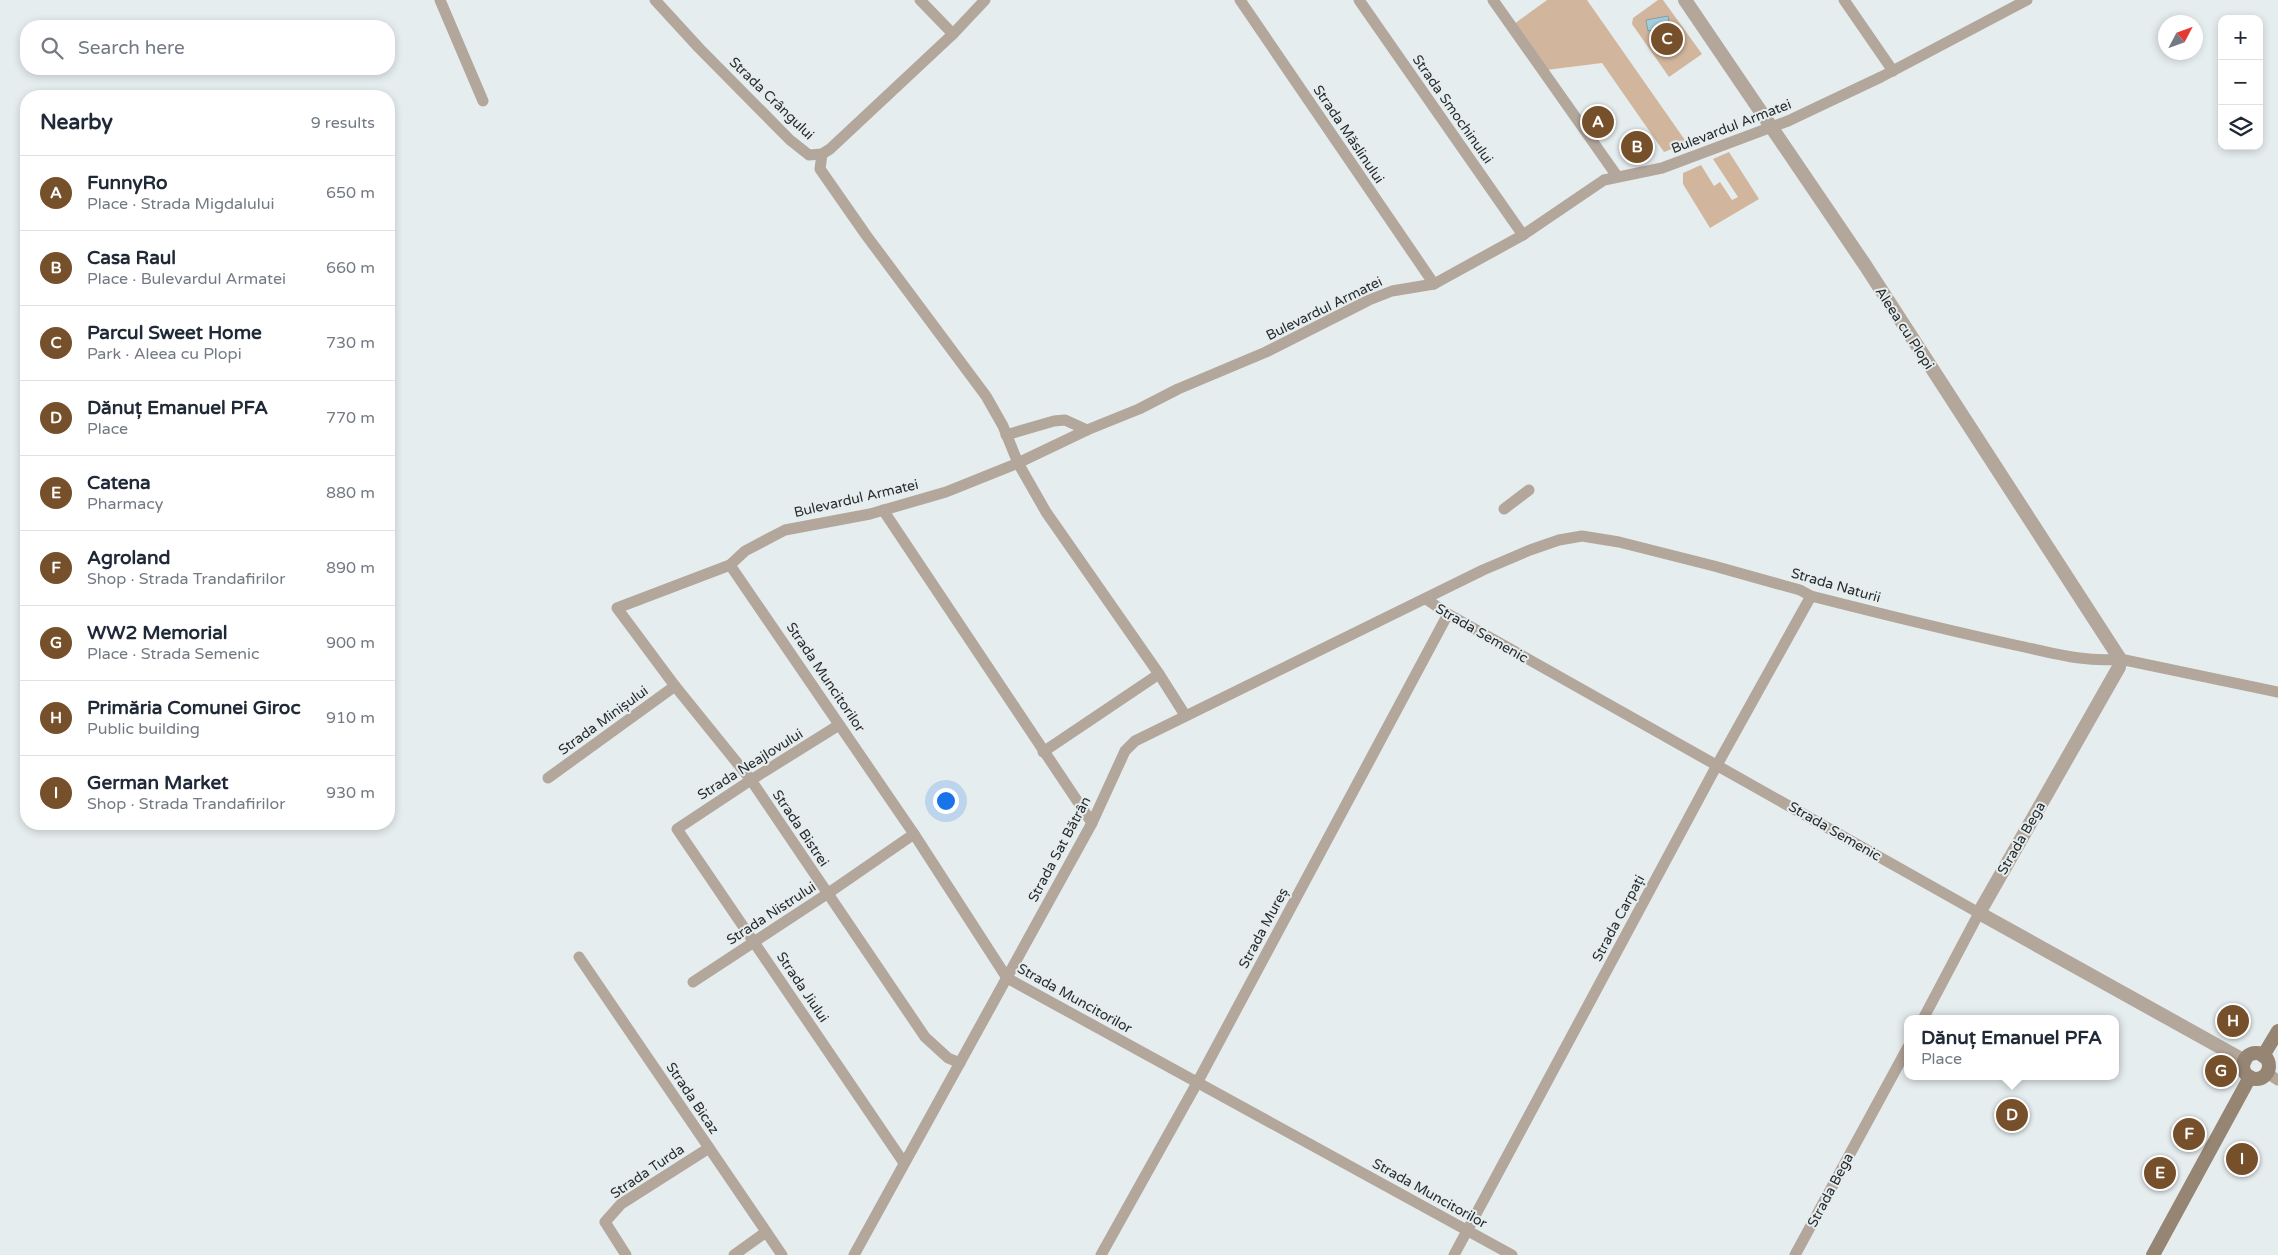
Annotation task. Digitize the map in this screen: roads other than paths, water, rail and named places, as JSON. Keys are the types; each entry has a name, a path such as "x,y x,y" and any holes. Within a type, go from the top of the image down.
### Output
{"main road":[{"path":"2263,1056 2278,1030"},
{"path":"2255,1054 2263,1056 2268,1062 2272,1077 2250,1077 2244,1068 2245,1060 2255,1054"},
{"path":"2153,1255 2250,1077"}],"street":[{"path":"440,0 483,101"},
{"name":"Strada Crângului","path":"655,0 699,48 790,140 809,155 822,154 953,34 985,0"},
{"path":"920,0 953,34"},
{"name":"Strada Măslinului","path":"1240,0 1434,284"},
{"name":"Strada Smochinului","path":"1358,0 1523,235"},
{"path":"1492,0 1617,176"},
{"name":"Aleea cu Plopi","path":"1685,0 1870,273 2120,659"},
{"path":"1844,0 1893,71"},
{"name":"Bulevardul Armatei","path":"617,608 730,564 745,551 784,530 883,510 946,492 1018,463 1087,430 1139,409 1178,389 1266,352 1369,300 1392,291 1434,284 1523,235 1604,180 1662,168 1772,127 1893,71 2027,0"},
{"path":"822,154 820,169 866,235 986,396 1018,463 1046,512 1159,674 1185,715"},
{"path":"1006,435 1054,421 1064,420 1087,430"},
{"path":"1504,509 1529,490"},
{"path":"883,510 1092,823"},
{"name":"Strada Naturii","path":"1426,599 1483,570 1530,550 1559,540 1582,536 1619,542 1705,564 1800,590 1811,596 2064,655 2103,661 2120,659 2278,692"},
{"name":"Strada Muncitorilor","path":"730,564 914,834 1007,978 1512,1255"},
{"name":"Strada Carpați","path":"1454,1255 1717,764 1811,596"},
{"name":"Strada Semenic","path":"1426,599 1448,614 1979,913 2245,1060"},
{"name":"Strada Sat Bătrân","path":"854,1255 1092,823 1125,751 1135,741 1185,715 1426,599"},
{"name":"Strada Bistrei","path":"617,608 675,686 751,780 925,1037 948,1058 960,1063"},
{"name":"Strada Mureș","path":"1101,1255 1197,1083 1448,614"},
{"name":"Strada Bega","path":"1925,1015 1979,913 2119,666 2120,659"},
{"path":"1043,752 1159,674"},
{"name":"Strada Minișului","path":"548,778 675,686"},
{"name":"Strada Neajlovului","path":"677,829 839,725"},
{"name":"Strada Jiului","path":"677,829 904,1163"},
{"name":"Strada Nistrului","path":"692,982 827,894 914,834"},
{"name":"Strada Bicaz","path":"579,958 782,1255"},
{"name":"Strada Bega","path":"1795,1255 1904,1053"},
{"name":"Strada Turda","path":"626,1255 605,1222 621,1204 709,1148"},
{"path":"734,1255 766,1232"}],"water":[{"path":"1668,16 1670,27 1648,31 1646,20"}],"place":[{"name":"Parcul Sweet Home","path":"1667,39"},
{"name":"FunnyRo","path":"1598,122"},
{"name":"Casa Raul","path":"1637,147"},
{"name":"Primăria Comunei Giroc","path":"2233,1021"},
{"name":"WW2 Memorial","path":"2221,1071"},
{"name":"Dănuț Emanuel PFA","path":"2012,1115"},
{"name":"Agroland","path":"2189,1134"},
{"name":"German Market","path":"2242,1159"},
{"name":"Catena","path":"2160,1173"}]}
